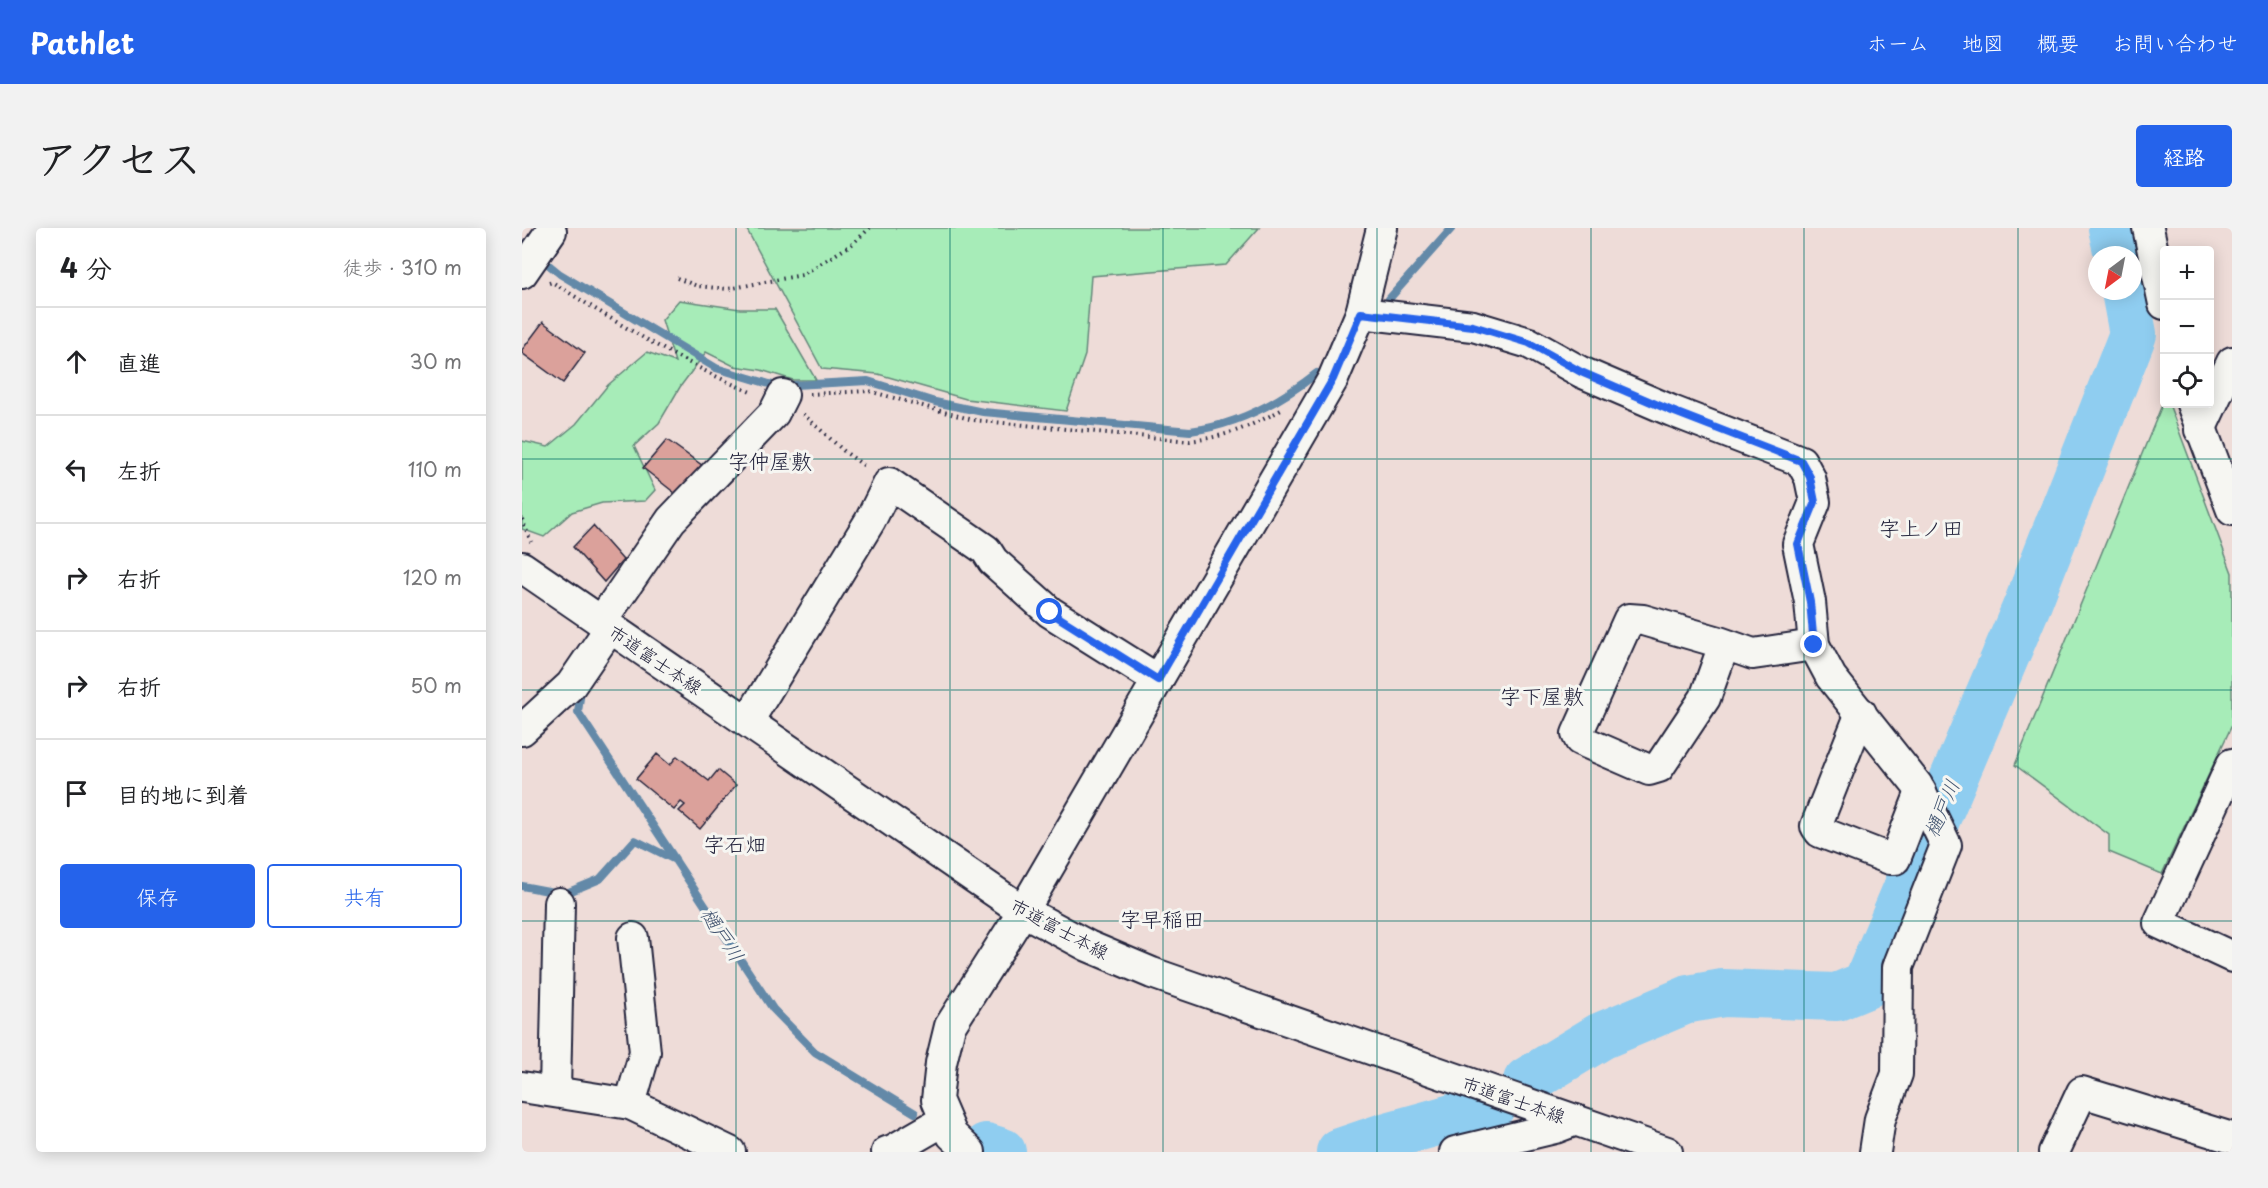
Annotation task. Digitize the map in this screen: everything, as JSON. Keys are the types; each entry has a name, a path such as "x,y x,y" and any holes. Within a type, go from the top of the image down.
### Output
{"street":[{"path":"970,1152 952,1136 937,1100 941,1063 950,1026 1023,911 1333,379 1361,313 1382,228"},
{"path":"2148,228 2163,300"},
{"path":"1361,313 1473,326 1529,343 1581,372 1672,411 1801,461 1810,477 1815,502 1798,544 1810,602 1814,645 1831,677 1925,798 1946,845 1898,967 1897,1074 1880,1119 1875,1152"},
{"path":"2232,362 2196,417 2232,510"},
{"path":"522,730 570,685 671,520 774,413 783,395"},
{"path":"748,721 870,520 889,483 986,550 993,561 1050,612 1158,680"},
{"name":"市道富士本線","path":"522,567 1023,911 1088,946 1152,973 1667,1152"},
{"path":"1724,645 1705,698 1659,767 1649,770 1580,741 1577,734 1629,619 1643,620 1724,645 1753,654 1814,645"},
{"path":"1861,713 1816,826 1821,832 1890,860 1894,859 1925,798"},
{"path":"2232,764 2225,798 2159,923 2232,957"},
{"path":"555,1091 559,903"},
{"path":"630,1104 645,1052 633,938"},
{"path":"522,1087 630,1104 730,1152"},
{"path":"2054,1152 2082,1092 2232,1138"},
{"path":"887,1152 945,1120"},
{"path":"1455,1152 1555,1128 1576,1120"}],"path":[{"path":"677,278 698,286 728,289 802,275 851,245 870,228"},
{"path":"537,259 552,282 647,341 713,376 764,397 869,391 973,420 1190,441 1220,437 1254,424 1295,402 1313,411"},
{"path":"783,395 845,452 889,483"}],"green space":[{"path":"746,228 1259,228 1226,265 1091,276 1085,355 1066,411 966,399 878,374 822,369"},
{"path":"679,300 740,309 775,309 816,380 793,380 761,370 734,366 706,352 680,387 659,423 634,446 655,490 645,501 602,503 572,512 544,537 522,529 522,441 548,447 576,424 608,385 647,352 675,362 662,320"},
{"path":"2161,408 2170,408 2232,573 2232,725 2162,874 2109,852 2109,835 2015,765"}],"building":[{"path":"543,322 585,353 563,383 522,353"},
{"path":"667,440 710,471 685,501 643,468"},
{"path":"593,526 623,560 604,582 573,547"},
{"path":"657,754 670,765 677,756 709,781 718,770 736,785 700,829 679,811 685,805 681,802 674,810 636,779"}],"waterway":[{"path":"1389,299 1452,228"},
{"name":"樋戸川","path":"2112,228 2116,246"},
{"path":"522,243 560,274 716,368 776,386 868,381 935,402 983,412 1190,431 1208,428 1258,411 1317,373"},
{"name":"樋戸川","path":"1527,1081 1601,1036 1689,999 1723,993 1837,997 1866,985 2028,603 2133,334 2127,300"},
{"path":"581,691 578,712 675,859"},
{"name":"樋戸川","path":"522,886 564,894 600,879 635,840 675,860 773,1009 815,1052 915,1113"},
{"name":"樋戸川","path":"1340,1152 1387,1136 1491,1107"},
{"name":"樋戸川","path":"986,1147 1002,1152"}],"district":[{"name":"字仲屋敷","path":"770,460"},
{"name":"字上ノ田","path":"1921,527"},
{"name":"字下屋敷","path":"1542,695"},
{"name":"字石畑","path":"735,843"},
{"name":"字早稲田","path":"1162,918"}],"route":[{"path":"1050,612 1158,680 1333,379 1361,313 1473,326 1529,343 1581,372 1672,411 1801,461 1810,477 1815,502 1798,544 1810,602 1814,645"}]}
